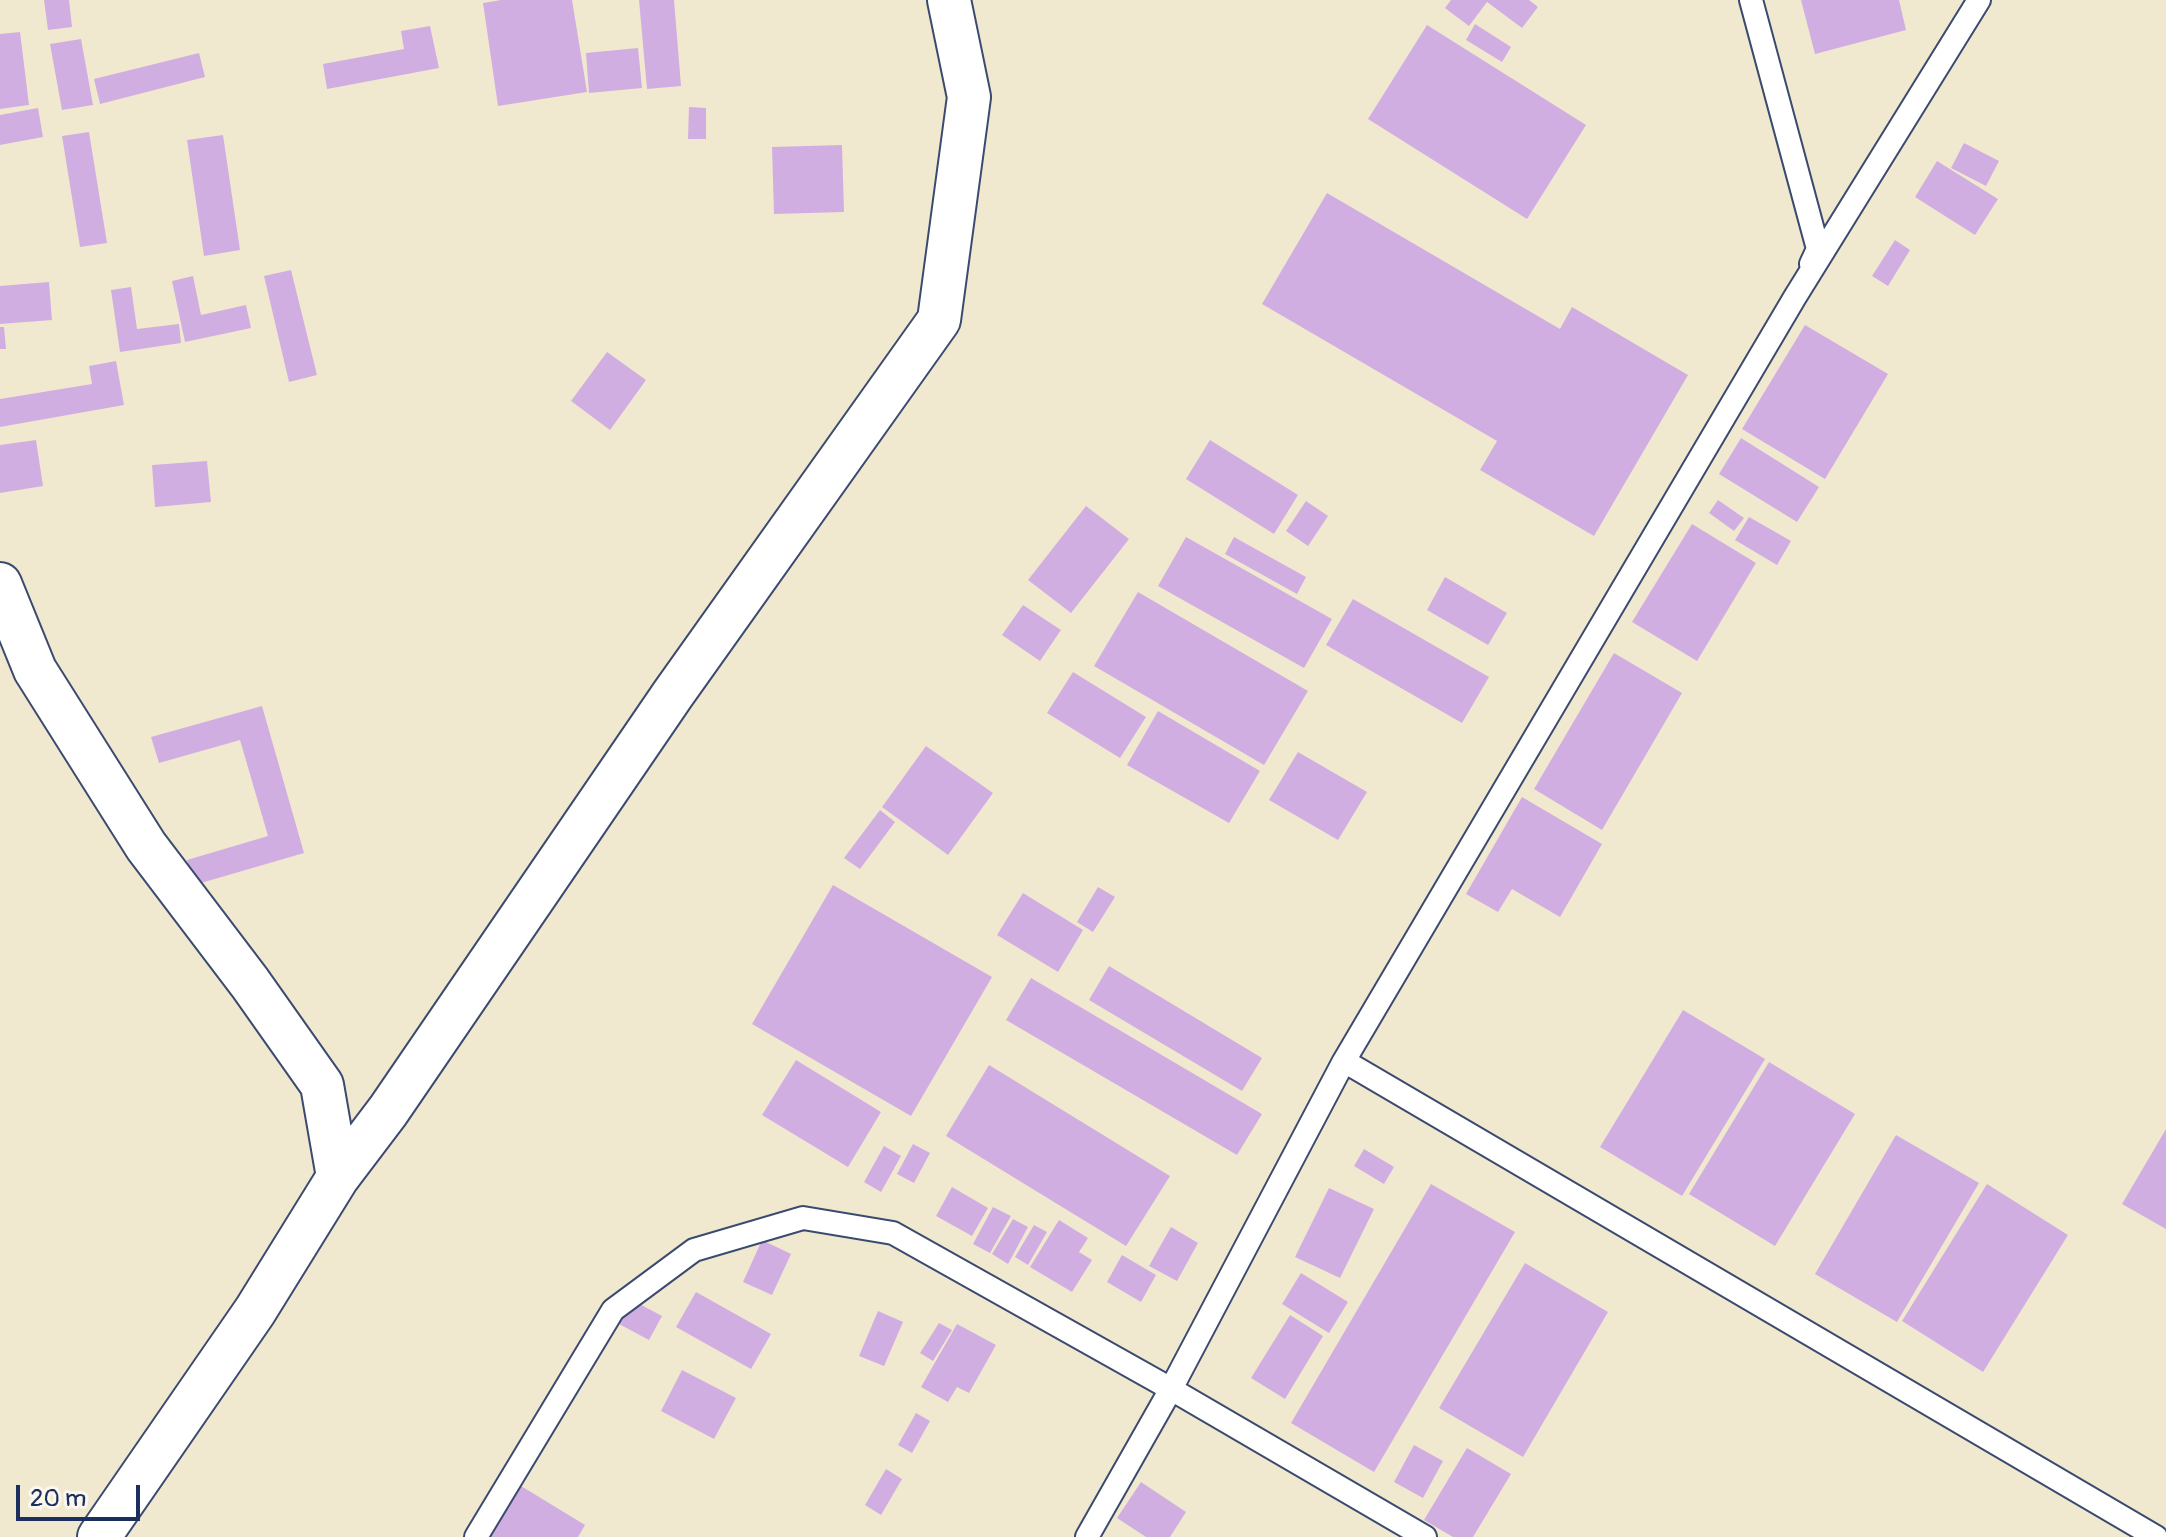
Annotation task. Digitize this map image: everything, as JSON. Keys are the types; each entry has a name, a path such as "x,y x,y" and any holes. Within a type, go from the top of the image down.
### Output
{"street":[{"path":"99,1537 255,1311 338,1177 388,1111 673,694 939,320 969,97 949,0"},
{"path":"0,584 35,670 146,846 250,983 322,1085 338,1177"}],"lane":[{"path":"1751,0 1818,249 1795,297"},
{"path":"1087,1537 1171,1389 1344,1061 1795,297 1979,0"},
{"path":"1344,1061 2157,1537 2166,1526"},
{"path":"476,1537 613,1310 694,1250 803,1218 893,1233 1171,1389 1425,1537"}],"building":[{"path":"44,0 69,0 72,27 48,30"},
{"path":"572,0 587,92 498,106 483,3"},
{"path":"639,0 674,0 681,86 647,89"},
{"path":"1451,0 1529,0 1538,7 1522,28 1487,2 1469,26 1445,8"},
{"path":"1801,0 1899,0 1906,30 1815,54"},
{"path":"1475,24 1511,47 1502,62 1466,40"},
{"path":"1427,25 1586,125 1527,219 1368,119"},
{"path":"430,26 439,68 327,89 323,64 404,49 401,31"},
{"path":"20,32 29,105 0,109 0,34"},
{"path":"81,39 93,105 62,110 50,44"},
{"path":"638,48 642,88 589,93 586,53"},
{"path":"199,53 205,77 100,104 94,79"},
{"path":"689,107 706,108 706,139 688,139"},
{"path":"38,108 43,137 0,145 0,115"},
{"path":"89,132 107,243 80,247 62,136"},
{"path":"223,135 240,250 204,256 187,140"},
{"path":"1964,143 1999,161 1986,186 1951,168"},
{"path":"842,145 844,212 774,214 772,147"},
{"path":"1937,161 1998,199 1975,235 1915,197"},
{"path":"1327,193 1560,329 1572,307 1688,375 1594,536 1480,470 1497,441 1262,304"},
{"path":"1895,240 1910,250 1888,286 1872,276"},
{"path":"291,270 317,375 289,382 264,276"},
{"path":"193,276 201,315 246,305 251,328 185,342 172,281"},
{"path":"49,282 52,320 0,324 0,286"},
{"path":"131,287 137,329 179,324 181,343 120,352 111,290"},
{"path":"1805,325 1888,374 1825,479 1742,429"},
{"path":"0,327 4,327 6,349 0,349"},
{"path":"607,352 646,380 610,430 571,401"},
{"path":"116,361 124,405 0,427 0,399 92,384 89,366"},
{"path":"1741,438 1819,487 1797,522 1719,474"},
{"path":"36,440 43,486 0,493 0,445"},
{"path":"1210,440 1298,495 1274,534 1186,479"},
{"path":"207,461 211,502 155,507 152,465"},
{"path":"1718,500 1744,518 1734,531 1709,513"},
{"path":"1306,501 1328,516 1308,546 1286,531"},
{"path":"1086,506 1129,539 1071,613 1028,580"},
{"path":"1749,517 1791,541 1777,565 1735,540"},
{"path":"1692,524 1756,563 1697,661 1632,622"},
{"path":"1186,537 1332,619 1304,668 1158,586"},
{"path":"1234,537 1306,577 1297,594 1225,554"},
{"path":"1445,577 1507,613 1488,645 1427,610"},
{"path":"1138,592 1308,691 1264,765 1094,666"},
{"path":"1353,599 1489,677 1462,723 1326,645"},
{"path":"1023,605 1061,630 1040,661 1002,635"},
{"path":"1614,653 1682,693 1602,830 1534,789"},
{"path":"1073,672 1146,717 1120,758 1047,713"},
{"path":"262,706 304,853 194,885 187,860 268,836 240,740 159,763 151,737"},
{"path":"1158,711 1260,771 1229,823 1127,765"},
{"path":"926,746 993,793 948,855 882,807"},
{"path":"1298,752 1367,792 1338,840 1269,800"},
{"path":"1522,797 1602,844 1560,917 1512,889 1498,912 1466,894"},
{"path":"880,810 895,822 860,869 844,858"},
{"path":"833,885 992,977 911,1116 752,1024"},
{"path":"1098,887 1115,897 1093,932 1077,922"},
{"path":"1023,893 1083,930 1058,972 997,935"},
{"path":"1109,966 1262,1058 1242,1091 1089,1000"},
{"path":"1031,978 1262,1114 1237,1155 1006,1020"},
{"path":"1683,1010 1765,1059 1682,1196 1600,1147"},
{"path":"796,1060 881,1112 848,1167 762,1115"},
{"path":"1769,1062 1855,1114 1775,1246 1689,1194"},
{"path":"989,1065 1170,1176 1126,1246 946,1136"},
{"path":"2166,1129 2166,1229 2122,1204"},
{"path":"1896,1135 1979,1183 1897,1322 1815,1274"},
{"path":"913,1144 930,1153 914,1183 897,1174"},
{"path":"884,1146 901,1156 881,1192 864,1182"},
{"path":"1364,1149 1394,1167 1384,1184 1354,1166"},
{"path":"1431,1184 1515,1232 1374,1472 1291,1423"},
{"path":"1987,1184 2068,1235 1983,1372 1902,1321"},
{"path":"952,1187 988,1208 972,1236 936,1216"},
{"path":"1329,1188 1374,1209 1340,1278 1295,1257"},
{"path":"993,1207 1011,1216 990,1253 973,1244"},
{"path":"1013,1219 1028,1227 1008,1264 992,1254"},
{"path":"1059,1220 1088,1238 1079,1252 1092,1260 1072,1292 1030,1267"},
{"path":"1034,1225 1047,1232 1028,1265 1015,1257"},
{"path":"1171,1227 1198,1243 1177,1281 1149,1266"},
{"path":"762,1240 791,1254 772,1295 743,1282"},
{"path":"1122,1255 1156,1275 1141,1302 1107,1282"},
{"path":"1525,1263 1608,1312 1523,1457 1439,1408"},
{"path":"1301,1273 1348,1302 1329,1333 1282,1304"},
{"path":"696,1292 771,1334 751,1369 676,1327"},
{"path":"632,1300 662,1316 649,1340 619,1324"},
{"path":"878,1311 903,1322 884,1366 859,1356"},
{"path":"1290,1315 1323,1336 1285,1399 1251,1378"},
{"path":"939,1323 952,1330 933,1361 920,1353"},
{"path":"957,1324 996,1345 969,1393 957,1387 948,1402 921,1387"},
{"path":"682,1370 736,1398 714,1439 661,1411"},
{"path":"916,1413 930,1421 912,1453 898,1445"},
{"path":"1414,1445 1443,1461 1423,1498 1394,1482"},
{"path":"1467,1448 1511,1474 1473,1537 1453,1537 1424,1520"},
{"path":"886,1469 902,1479 881,1515 865,1505"},
{"path":"1141,1482 1186,1512 1170,1537 1146,1537 1117,1518"},
{"path":"521,1486 585,1525 578,1537 490,1537"}]}
